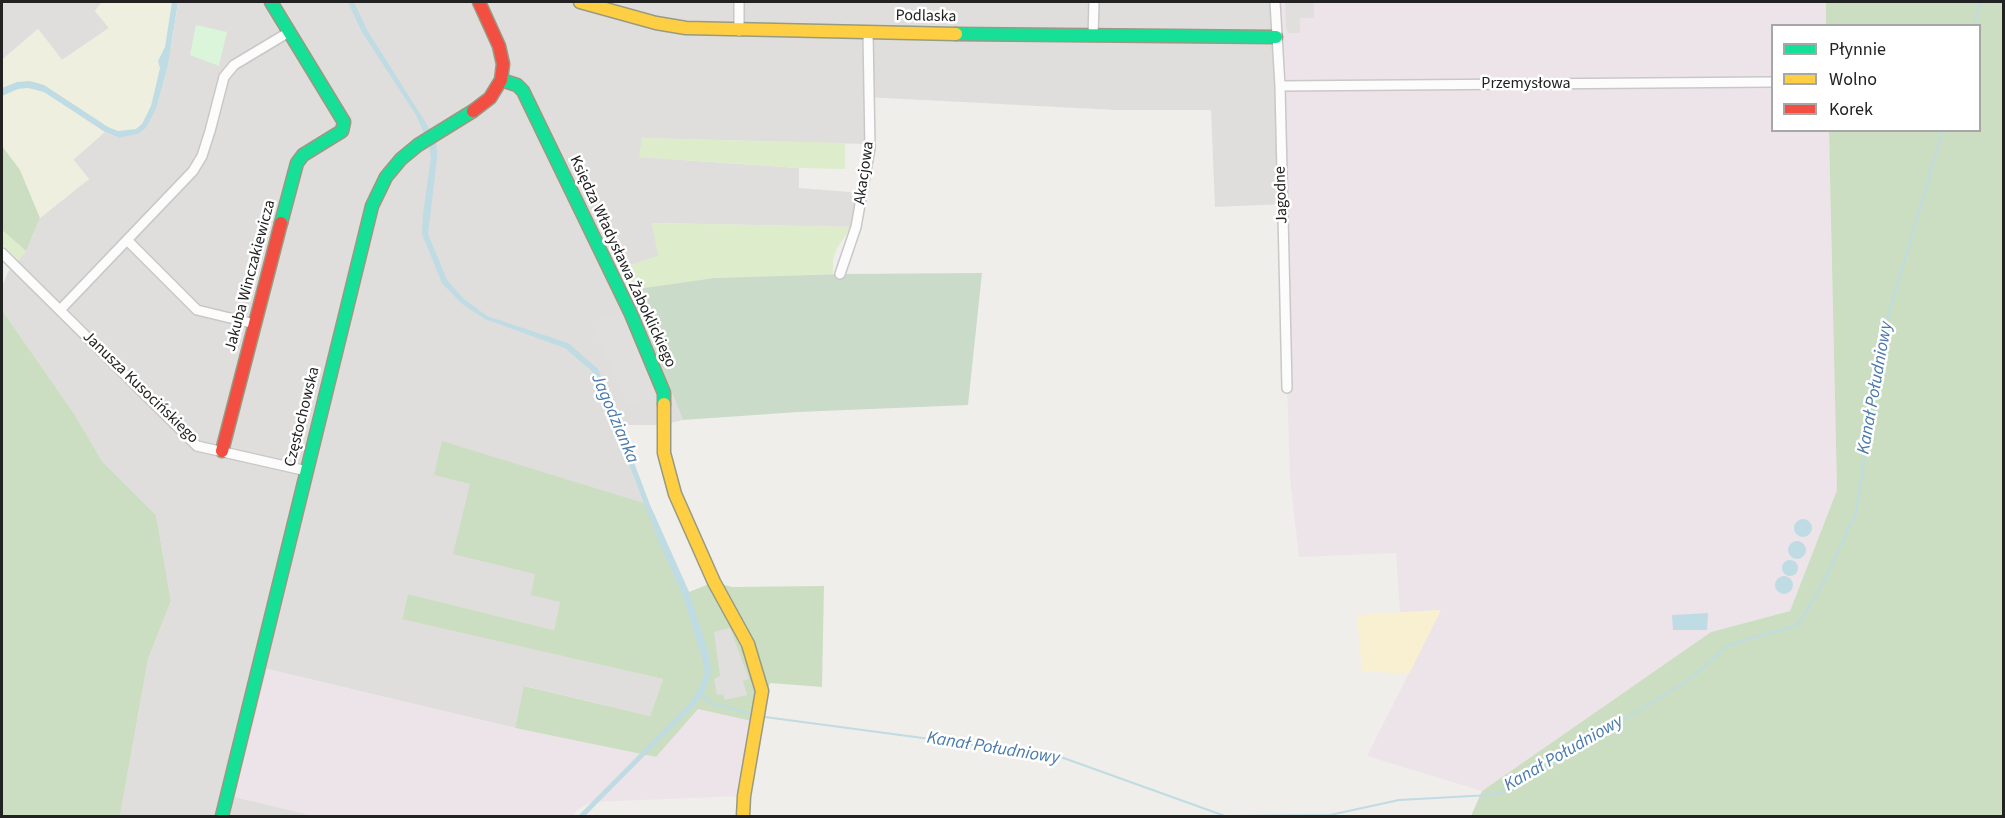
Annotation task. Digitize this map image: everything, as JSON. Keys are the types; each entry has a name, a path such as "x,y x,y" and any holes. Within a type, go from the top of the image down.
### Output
{"street":[{"path":"60,310 193,171 202,156 224,77 234,65 289,32 271,2"},
{"path":"479,2 499,46 503,64 501,80"},
{"name":"Podlaska","path":"580,2 656,23 686,28 739,31 1276,37"},
{"path":"739,2 739,31"},
{"path":"1093,36 1094,2"},
{"name":"Jagodne","path":"1275,2 1280,86 1287,388"},
{"name":"Jakuba Winczakiewicza","path":"222,451 297,163 303,155 342,131 344,122 289,32"},
{"name":"Akacjowa","path":"840,274 856,227 870,147 868,33"},
{"name":"Częstochowska","path":"222,816 372,206 382,183 392,169 418,145 482,105 501,80"},
{"name":"Księdza Władysława Żaboklickiego","path":"501,80 517,85 523,90 631,314 664,393 664,453 675,494 714,582 748,644 762,691 744,796 743,816"},
{"name":"Przemysłowa","path":"1280,86 1771,82"},
{"path":"127,240 197,310 255,324"},
{"name":"Janusza Kusocińskiego","path":"2,253 197,446 307,471"}],"shaded area":[{"path":"2,2 102,2 95,11 109,28 62,60 38,29 2,60"},
{"path":"178,2 1275,2 1282,204 1215,207 1211,110 1116,110 865,97 866,144 642,138 640,157 799,168 799,188 862,193 856,227 652,223 659,256 618,269 630,290 683,420 663,425 621,427 650,505 470,484 535,574 560,602 554,630 408,594 402,618 663,679 650,716 525,686 515,728 267,669 235,797 315,816 120,816 148,659 171,601 156,515 102,461 75,415 2,310 2,287 8,272 26,251 40,218 89,179 73,160 105,132 171,48"},
{"path":"1275,2 1826,2 1826,24 1771,24 1771,132 1829,132 1837,490 1790,611 1711,632 1482,791 1367,756 1441,610 1400,612 1396,553 1299,557 1290,478"},
{"path":"1285,2 1314,2 1314,18 1300,18 1300,33 1288,33"},
{"path":"628,308 664,393 628,406 591,323"},
{"path":"730,628 749,679 743,681 747,695 725,700 723,694 717,695 714,679 720,676 714,632"},
{"path":"267,669 515,728 656,757 698,708 756,722 744,796 591,802 577,810 573,816 315,816 235,797"}],"green space":[{"path":"102,2 178,2 168,65 156,109 146,128 138,134 119,138 104,132 73,159 89,179 40,218 20,170 2,146 2,60 38,29 62,60 109,28 95,11"},
{"path":"1826,2 2003,2 2003,816 1471,816 1482,791 1711,632 1790,611 1837,490 1829,132 1981,132 1981,24 1826,24"},
{"path":"196,25 227,32 219,66 190,55"},
{"path":"642,138 845,143 845,169 639,157"},
{"path":"2,146 20,170 40,218 26,251 2,230"},
{"path":"652,223 851,227 836,250 833,274 714,278 630,290 618,269 658,256"},
{"path":"2,230 26,251 18,260 2,244"},
{"path":"982,273 968,405 798,412 683,420 630,290 714,278"},
{"path":"2,310 75,415 102,461 156,515 171,601 148,659 120,816 2,816"},
{"path":"442,441 650,505 689,592 714,582 732,587 824,586 822,687 770,683 756,722 698,709 656,757 515,728 524,686 650,716 663,679 402,619 408,594 554,630 560,602 531,595 535,574 453,554 470,484 434,475"}],"sand":[{"path":"1441,610 1409,674 1362,671 1357,615"}],"water":[{"path":"172,2 178,2 168,65 156,109 146,128 138,134 119,138 105,132 44,92 28,88 18,89 2,96 2,88 17,82 30,81 44,85 108,127 118,131 136,129 142,124 151,106 160,68 158,61 165,47"},
{"name":"Jagodzianka","path":"348,2 354,2 367,30 436,139 437,158 428,234 447,280 464,299 487,316 568,343 598,369 650,505 689,592 709,655 711,673 705,690 694,706 585,816 578,816 690,703 705,673 702,657 683,596 659,542 594,373 565,348 485,319 461,303 442,283 422,234 431,158 429,144 416,115 362,32"},
{"path":"1803,519 1809,522 1812,528 1809,534 1803,537 1797,534 1794,528 1797,522"},
{"path":"1797,541 1803,544 1806,550 1803,556 1797,559 1791,556 1788,550 1791,544"},
{"path":"1787,560 1793,560 1798,568 1796,574 1787,576 1782,571 1782,565"},
{"path":"1784,576 1790,579 1793,585 1790,591 1784,594 1778,591 1775,585 1778,579"},
{"path":"1708,613 1707,630 1673,630 1672,615"}],"waterway":[{"name":"Kanał Południowy","path":"1975,24 1981,2"},
{"name":"Kanał Południowy","path":"765,717 1058,756 1225,816 1330,815 1399,800 1490,795 1503,792 1689,680 1726,647 1795,626 1801,620 1819,591 1856,513 1882,337 1942,132"},
{"name":"Kanał Południowy","path":"700,693 710,703 752,714"}],"traffic: fast":[{"path":"271,2 344,122 342,131 303,155 297,163 281,223"},
{"path":"956,34 1276,37"},
{"path":"501,80 517,85 523,91 631,314 664,393 664,404"},
{"path":"222,816 372,206 386,177 401,159 418,145 473,111"}],"traffic: slow":[{"path":"580,2 656,23 686,28 956,34"},
{"path":"664,404 664,453 675,494 714,582 748,644 762,691 744,796 743,816"}],"traffic: jam":[{"path":"473,111 490,98 501,80 503,64 499,46 479,2"},
{"path":"222,451 281,223"}]}
